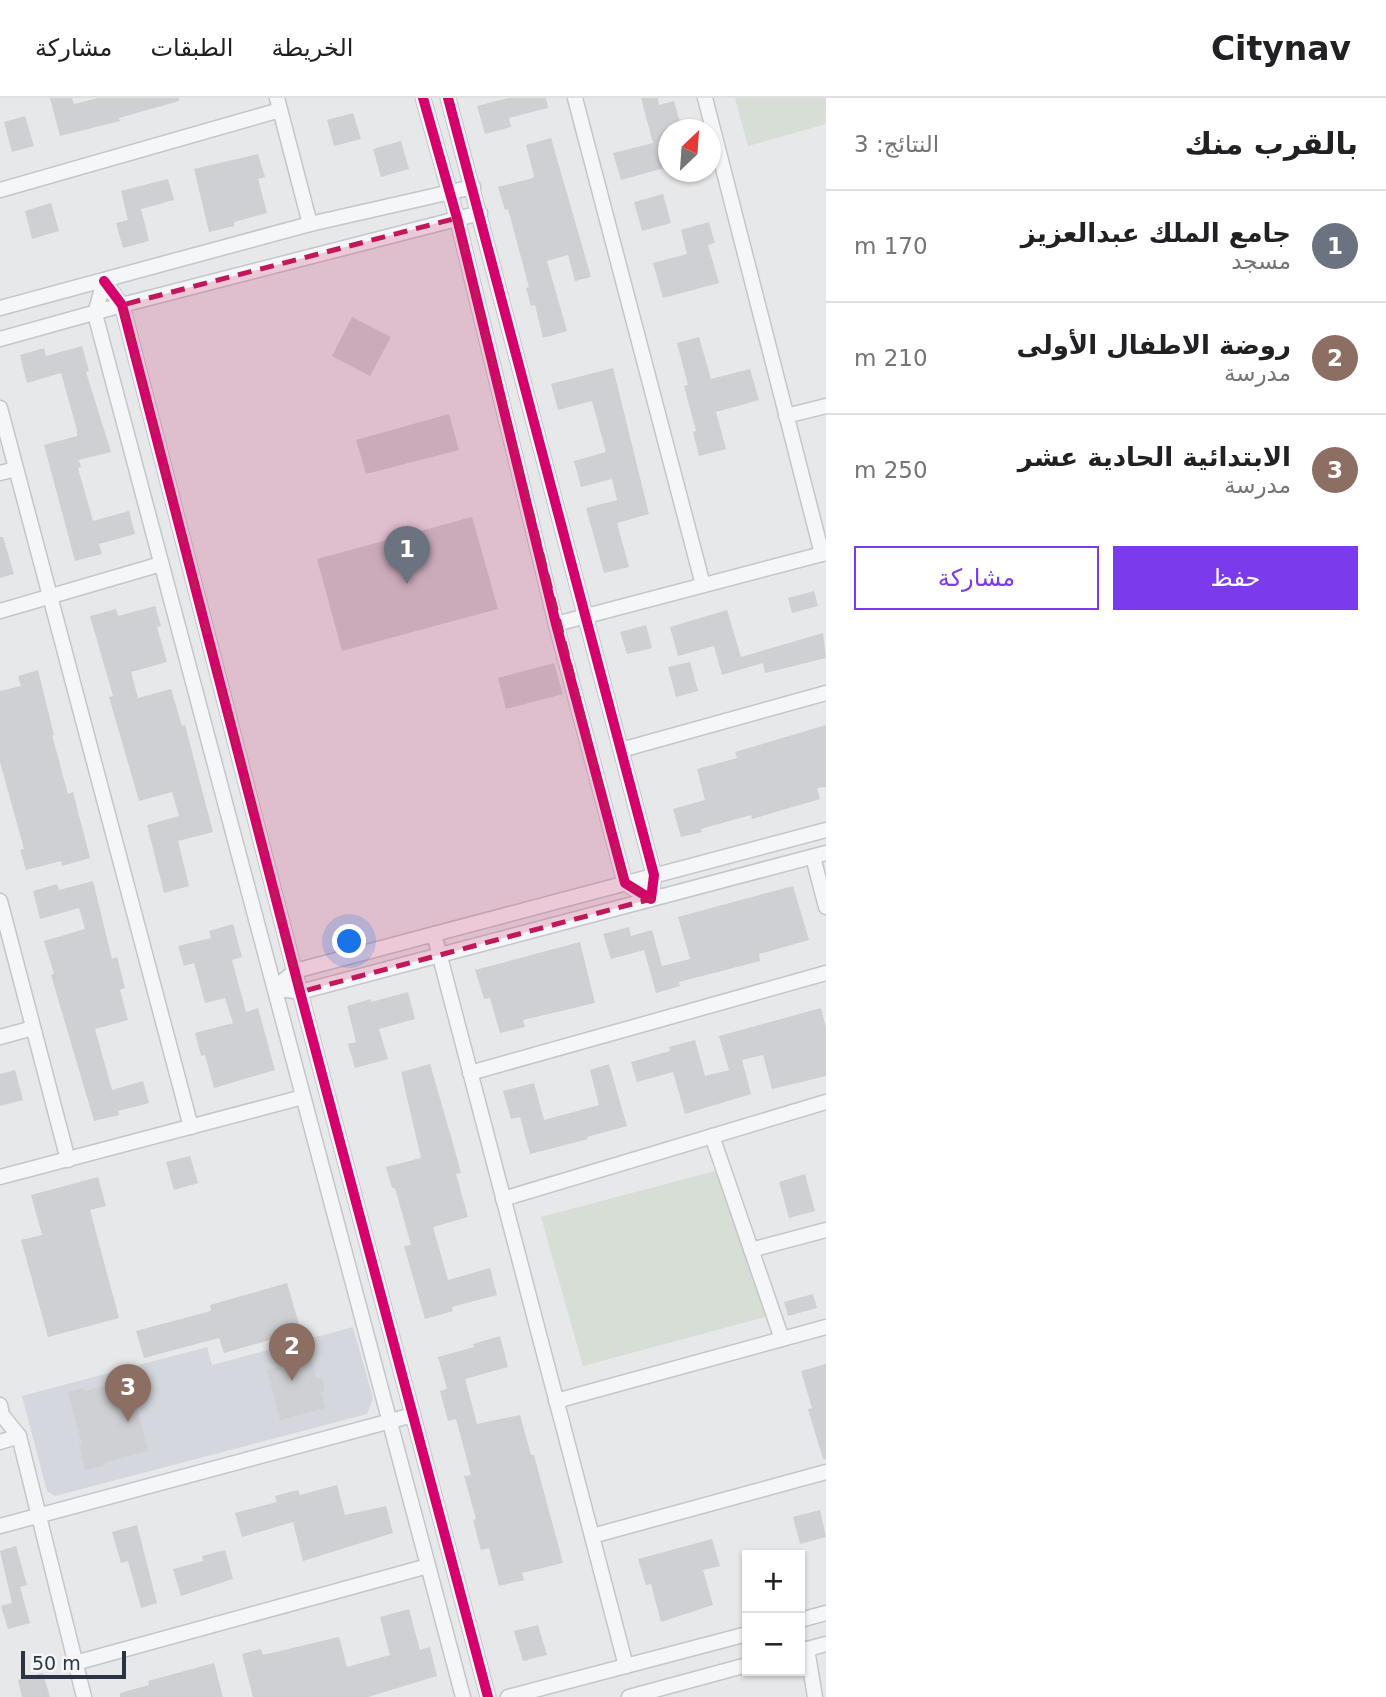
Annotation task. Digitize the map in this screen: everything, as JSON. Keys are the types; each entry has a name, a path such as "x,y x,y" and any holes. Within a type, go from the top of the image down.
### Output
{"street":[{"path":"423,98 451,193 556,624 625,883 651,899"},
{"path":"448,98 654,875 651,899"},
{"path":"575,98 703,585"},
{"path":"556,624 824,553 705,98"},
{"path":"0,190 279,104 310,224"},
{"path":"0,308 310,224 473,187"},
{"path":"0,339 95,314 122,304 480,213"},
{"path":"104,281 122,304 300,992 488,1697"},
{"path":"104,281 95,314 463,1697"},
{"path":"786,416 826,406"},
{"path":"0,408 191,1127"},
{"path":"0,473 16,469"},
{"path":"0,611 162,564"},
{"path":"621,750 826,693"},
{"path":"275,988 295,971 826,830"},
{"path":"275,988 300,992 819,855 826,907"},
{"path":"0,901 68,1160"},
{"path":"434,934 626,1666"},
{"path":"470,1073 826,974"},
{"path":"0,1037 33,1028"},
{"path":"0,1177 303,1097"},
{"path":"503,1199 826,1102"},
{"path":"712,1136 782,1339"},
{"path":"751,1250 826,1230"},
{"path":"556,1401 826,1327"},
{"path":"0,1405 2,1415 19,1436 84,1697"},
{"path":"0,1526 413,1415"},
{"path":"0,1442 19,1436"},
{"path":"592,1536 826,1472"},
{"path":"75,1663 428,1566"},
{"path":"805,1619 826,1613"},
{"path":"508,1697 742,1635"},
{"path":"805,1649 826,1644"},
{"path":"805,1658 815,1697"},
{"path":"629,1697 742,1666"}],"highlighted area":[{"path":"457,218 625,883 651,899 300,992 122,305"}],"shaded area":[{"path":"735,98 826,98 826,124 748,146"},
{"path":"719,1170 769,1316 583,1366 541,1217"},
{"path":"353,1327 373,1398 367,1414 55,1496 47,1491 22,1396 207,1347 212,1365"}],"building":[{"path":"50,98 72,98 74,104 98,98 179,98 179,101 119,118 120,121 60,136"},
{"path":"508,98 546,98 548,108 509,118 511,127 485,134 477,106"},
{"path":"641,98 658,98 659,105 674,101 679,119 658,119 658,170 621,180 613,153 653,143"},
{"path":"353,113 361,139 334,146 327,120"},
{"path":"25,116 34,146 12,152 4,122"},
{"path":"551,138 591,277 575,281 568,255 547,261 567,331 543,338 535,305 531,306 526,288 529,287 508,209 505,210 498,187 533,178 526,145"},
{"path":"401,141 409,169 381,177 373,149"},
{"path":"258,154 265,177 258,179 267,213 209,232 194,169"},
{"path":"168,179 174,200 141,209 149,241 123,248 116,223 128,220 121,191"},
{"path":"663,194 671,223 642,231 634,202"},
{"path":"51,203 59,231 32,239 25,211"},
{"path":"709,222 715,243 708,245 719,283 663,298 653,263 687,254 681,230"},
{"path":"352,317 391,337 370,376 332,356"},
{"path":"699,337 711,379 750,369 759,400 716,412 726,449 699,456 693,432 696,431 684,386 688,385 677,343"},
{"path":"82,346 89,371 86,372 111,452 79,460 81,467 78,468 93,521 129,511 135,534 99,544 102,554 75,561 44,445 77,436 77,430 61,373 27,383 20,355 44,348 46,356"},
{"path":"613,368 649,514 617,523 629,567 604,573 586,508 617,500 612,479 581,487 574,461 606,452 592,401 558,410 551,384"},
{"path":"449,414 459,450 366,474 356,440"},
{"path":"472,517 498,609 342,651 317,559"},
{"path":"0,537 3,537 14,574 0,578"},
{"path":"814,591 818,606 792,613 788,598"},
{"path":"155,606 161,626 157,627 167,662 131,672 138,698 171,689 182,726 185,725 213,832 178,841 189,886 164,893 147,825 179,816 172,792 139,801 109,697 113,696 90,616 116,609 118,616"},
{"path":"727,610 741,657 823,633 826,658 765,673 763,663 722,675 714,646 678,656 670,627"},
{"path":"646,625 652,648 627,654 620,632"},
{"path":"690,662 698,691 676,697 668,667"},
{"path":"554,663 563,694 506,709 498,678"},
{"path":"38,670 68,794 73,792 90,858 62,866 61,861 26,870 20,850 24,849 0,762 0,691 21,686 18,676"},
{"path":"826,725 826,787 817,788 820,799 752,819 751,815 681,837 673,809 705,800 697,769 737,758 735,752"},
{"path":"93,881 112,959 117,957 125,988 120,990 128,1020 95,1029 112,1090 143,1081 149,1103 94,1121 51,975 54,974 44,941 85,929 79,908 40,919 33,891 57,884 59,890"},
{"path":"793,886 809,940 759,954 760,961 679,982 680,986 656,993 644,950 611,959 603,934 629,927 631,936 652,930 662,966 690,959 678,917"},
{"path":"233,924 242,957 232,960 246,1012 258,1008 275,1070 214,1088 205,1055 201,1056 195,1033 233,1023 225,998 205,1003 194,963 184,966 178,946 211,938 209,931"},
{"path":"580,942 595,1003 523,1020 525,1027 500,1033 490,998 484,999 475,970"},
{"path":"408,992 415,1019 379,1029 388,1059 355,1068 348,1044 356,1042 347,1006"},
{"path":"821,1008 826,1028 826,1076 772,1089 763,1055 742,1060 751,1094 685,1114 673,1072 637,1082 631,1062 670,1051 669,1047 695,1040 705,1076 729,1070 719,1036"},
{"path":"430,1064 461,1173 456,1174 468,1217 433,1227 448,1280 490,1268 497,1295 452,1307 453,1311 425,1319 404,1246 411,1245 395,1188 392,1188 386,1167 421,1158 401,1072"},
{"path":"609,1064 627,1126 530,1154 520,1117 511,1119 503,1091 534,1083 544,1120 599,1105 590,1070"},
{"path":"15,1070 23,1100 0,1106 0,1074"},
{"path":"190,1156 198,1183 174,1190 166,1162"},
{"path":"805,1174 815,1211 789,1218 779,1182"},
{"path":"98,1177 106,1206 90,1210 119,1318 48,1337 21,1240 42,1235 31,1195"},
{"path":"287,1283 301,1331 224,1353 219,1338 144,1358 136,1331 211,1311 210,1305"},
{"path":"813,1294 817,1308 788,1316 784,1302"},
{"path":"500,1336 508,1367 465,1379 477,1424 520,1415 531,1455 534,1455 563,1563 522,1573 524,1580 499,1586 489,1548 481,1550 473,1520 476,1519 464,1476 471,1475 456,1419 448,1421 440,1391 447,1389 438,1357"},
{"path":"311,1358 316,1378 321,1377 325,1391 321,1392 325,1408 280,1420 267,1370"},
{"path":"826,1364 826,1459 823,1459 808,1409 812,1408 801,1371"},
{"path":"130,1379 148,1451 85,1470 79,1445 82,1444 68,1392 84,1388 85,1391"},
{"path":"337,1485 345,1515 386,1506 393,1533 303,1561 293,1522 242,1537 235,1513 277,1502 275,1496 298,1490 300,1495"},
{"path":"820,1510 826,1537 800,1544 793,1517"},
{"path":"137,1525 157,1603 141,1608 128,1561 121,1563 112,1532"},
{"path":"712,1539 720,1566 703,1570 713,1605 661,1622 651,1584 646,1585 638,1559"},
{"path":"16,1546 27,1585 20,1587 30,1623 8,1629 1,1606 12,1603 0,1551"},
{"path":"225,1550 233,1579 181,1596 173,1569 203,1561 202,1556"},
{"path":"409,1609 420,1650 430,1647 437,1676 368,1697 253,1697 242,1654 261,1649 263,1655 339,1637 347,1667 390,1655 380,1617"},
{"path":"538,1625 547,1655 523,1661 514,1631"},
{"path":"214,1663 223,1697 120,1697 120,1693 149,1685 148,1681"},
{"path":"43,1673 50,1697 22,1697 18,1680"}],"cycle path":[{"path":"423,98 457,218 556,624 625,883 651,899 654,875 448,98"},
{"path":"104,281 122,305 300,992 488,1697"}],"place":[{"name":"جامع الملك عبدالعزيز","path":"407,584"},
{"name":"روضة الاطفال الأولى","path":"292,1381"},
{"name":"الابتدائية الحادية عشر","path":"128,1422"}]}
